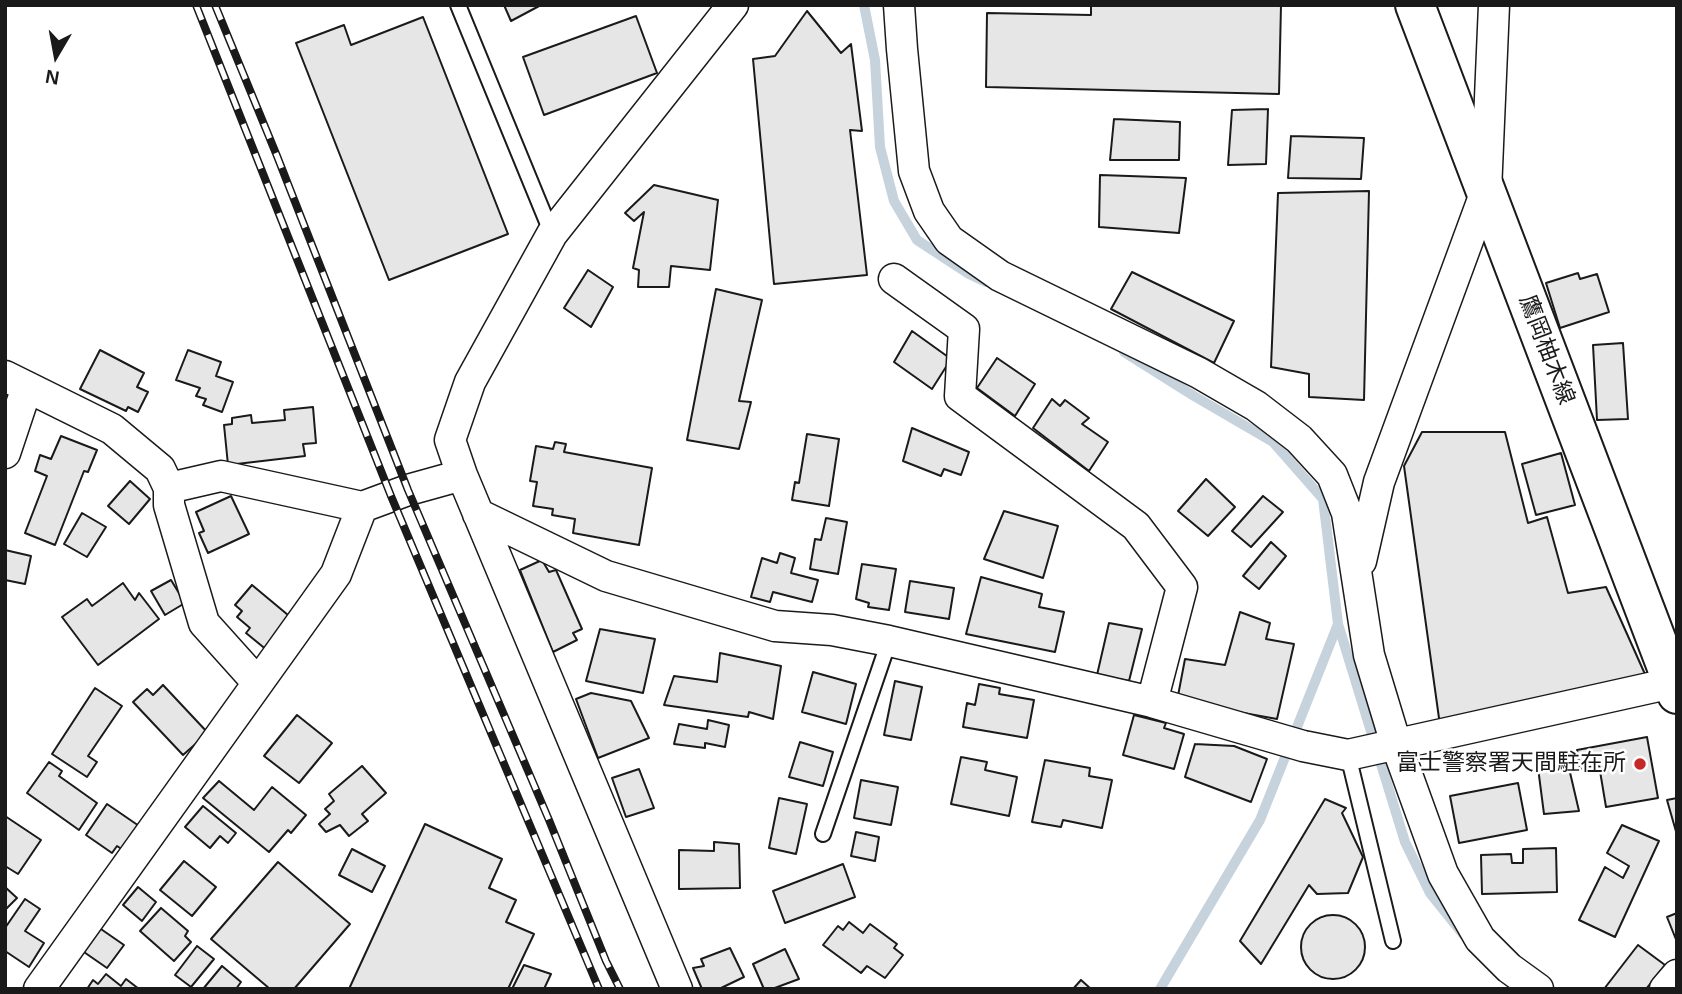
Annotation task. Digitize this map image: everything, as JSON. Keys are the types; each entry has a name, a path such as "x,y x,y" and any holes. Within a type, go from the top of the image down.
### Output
{"main road":[{"name":"鷹岡柚木線","path":"1415,5 1674,689"}],"street":[{"path":"677,989 478,514 450,440 470,382 552,234 733,5"},
{"path":"900,5 914,171 929,211 949,240 1000,276 1199,373 1256,406 1299,439 1332,475 1347,513 1369,655 1396,744 1443,874 1480,939 1509,968 1538,989"},
{"path":"1357,578 1379,482 1486,191 1493,5"},
{"path":"894,279 964,329 960,396 1136,526 1182,587 1152,702"},
{"path":"5,453 16,382 112,429 160,469 169,488 169,505 204,623 257,682"},
{"path":"169,488 221,476 362,507 408,490 462,475"},
{"path":"39,989 337,574 362,507"},
{"path":"478,514 606,576 775,626 832,630 889,641 1152,702 1303,746 1348,755 1674,689"},
{"path":"1665,989 1677,975"}],"lane":[{"path":"458,5 552,234"},
{"path":"823,834 889,641"},
{"path":"1348,755 1394,941"}],"building":[{"path":"504,5 541,5 511,21"},
{"path":"1091,5 1281,5 1279,94 986,87 987,13 1091,15"},
{"path":"807,11 841,53 851,44 862,131 850,130 867,275 774,284 753,59 775,56"},
{"path":"636,16 657,73 544,115 523,57"},
{"path":"423,17 508,234 389,280 296,43 344,25 351,45"},
{"path":"1268,109 1266,164 1228,165 1232,110"},
{"path":"1114,119 1180,122 1179,160 1110,160"},
{"path":"1291,136 1364,138 1361,179 1288,178"},
{"path":"1100,175 1186,178 1179,233 1099,227"},
{"path":"654,185 718,200 710,270 671,266 669,287 638,287 639,270 633,268 644,212 634,221 625,213"},
{"path":"1369,191 1364,400 1309,397 1309,374 1271,367 1278,193"},
{"path":"588,270 613,287 591,327 564,308"},
{"path":"1132,272 1234,321 1214,363 1111,309"},
{"path":"1578,273 1580,279 1597,274 1609,312 1560,328 1546,283"},
{"path":"716,289 762,300 739,401 751,402 739,449 687,440"},
{"path":"912,331 951,359 932,389 894,362"},
{"path":"1623,343 1628,419 1597,420 1593,345"},
{"path":"100,350 144,373 137,387 148,392 138,412 128,407 126,411 80,389"},
{"path":"188,350 221,362 216,376 233,382 222,412 203,405 206,399 196,396 200,388 176,380"},
{"path":"997,358 1035,384 1015,416 977,388"},
{"path":"1052,399 1060,406 1065,400 1089,418 1082,424 1108,442 1089,471 1033,428"},
{"path":"313,407 316,443 303,444 305,456 228,465 224,425 232,424 232,418 251,415 252,423 285,420 284,410"},
{"path":"912,428 969,452 961,475 944,469 941,476 903,461"},
{"path":"1422,432 1505,432 1528,523 1547,517 1568,593 1606,587 1657,701 1443,747 1404,466"},
{"path":"807,434 839,439 829,506 792,500 795,482 799,483"},
{"path":"61,436 97,450 88,472 84,471 55,545 25,533 47,476 35,471 40,455 51,459"},
{"path":"555,442 566,444 564,452 652,468 639,545 573,533 575,519 552,515 553,509 533,506 537,482 530,481 536,446 553,449"},
{"path":"1561,453 1575,505 1536,515 1522,464"},
{"path":"1206,479 1235,507 1208,536 1178,511"},
{"path":"130,481 150,499 129,524 108,506"},
{"path":"231,496 249,534 208,553 199,533 204,531 196,512"},
{"path":"1263,496 1283,512 1251,547 1232,531"},
{"path":"1004,511 1058,526 1043,578 984,559"},
{"path":"82,513 106,527 87,557 64,544"},
{"path":"826,518 847,522 838,574 810,569 815,539 821,540"},
{"path":"1271,542 1286,556 1259,589 1243,576"},
{"path":"5,550 31,556 25,584 5,580"},
{"path":"780,553 795,558 791,573 818,580 812,602 773,592 770,602 751,597 762,558 777,563"},
{"path":"542,560 549,572 556,570 582,629 573,633 577,640 553,652 520,570"},
{"path":"862,564 896,569 889,610 868,607 869,603 856,599"},
{"path":"981,577 1042,594 1039,607 1064,612 1055,652 966,634"},
{"path":"171,580 185,603 165,615 151,591"},
{"path":"910,581 954,588 949,619 905,612"},
{"path":"123,583 135,600 139,593 159,619 98,665 62,617 87,599 92,606"},
{"path":"252,585 294,620 268,651 246,633 250,628 237,617 242,611 235,605"},
{"path":"1240,612 1270,623 1266,639 1294,644 1277,719 1177,701 1185,659 1225,665"},
{"path":"1109,623 1142,629 1129,681 1097,675"},
{"path":"600,629 655,639 643,693 586,681"},
{"path":"720,653 781,666 773,719 749,712 748,717 664,705 674,676 717,682"},
{"path":"813,672 856,684 846,724 802,712"},
{"path":"895,681 922,687 911,740 884,735"},
{"path":"979,684 1000,688 999,694 1034,700 1027,738 963,727 967,703 975,705"},
{"path":"163,685 208,733 183,755 133,702 147,689 153,695"},
{"path":"95,688 122,706 88,756 97,762 87,777 52,754"},
{"path":"591,693 631,701 649,738 598,758 576,699"},
{"path":"297,715 332,743 299,783 264,756"},
{"path":"1134,715 1166,723 1164,728 1184,734 1174,769 1123,755"},
{"path":"708,720 729,725 725,747 705,743 705,748 674,744 679,724 707,729"},
{"path":"1647,737 1658,798 1606,807 1599,765 1580,769 1577,750"},
{"path":"800,742 833,752 823,786 789,777"},
{"path":"1195,744 1234,746 1267,759 1251,802 1185,777"},
{"path":"1565,751 1579,811 1544,814 1537,760"},
{"path":"961,757 987,762 985,770 1017,777 1009,816 951,804"},
{"path":"1045,760 1090,768 1089,776 1112,780 1102,828 1063,820 1061,827 1032,822"},
{"path":"49,762 62,771 59,776 97,803 79,830 27,793"},
{"path":"362,766 386,793 362,814 368,821 349,836 340,825 326,832 319,824 330,814 325,809 334,801 329,794"},
{"path":"639,769 654,808 626,817 612,778"},
{"path":"861,780 898,787 891,825 854,818"},
{"path":"219,781 254,810 272,787 306,815 291,833 288,830 269,852 203,798"},
{"path":"1518,783 1527,830 1459,843 1450,796"},
{"path":"779,798 807,804 796,854 769,848"},
{"path":"1677,798 1677,835 1667,800"},
{"path":"1325,799 1346,808 1342,813 1363,857 1348,893 1317,894 1309,885 1261,964 1240,941"},
{"path":"107,804 142,828 126,852 117,846 112,853 86,835"},
{"path":"203,806 236,833 228,843 220,836 210,848 185,827"},
{"path":"5,816 41,840 18,874 5,866"},
{"path":"425,824 502,859 489,888 516,900 506,922 534,934 508,989 349,989"},
{"path":"1622,825 1659,841 1615,937 1579,920 1605,867 1623,878 1629,866 1607,853"},
{"path":"856,832 879,837 875,861 851,856"},
{"path":"714,842 739,844 740,888 679,889 679,850 714,851"},
{"path":"1556,848 1557,892 1482,894 1481,855 1511,854 1512,863 1523,863 1523,849"},
{"path":"352,849 385,866 372,892 339,875"},
{"path":"184,861 216,887 192,916 160,890"},
{"path":"278,862 350,924 294,989 270,989 211,939"},
{"path":"843,864 855,897 785,923 773,891"},
{"path":"5,887 17,898 5,910"},
{"path":"138,887 156,902 142,921 123,905"},
{"path":"25,899 40,909 25,931 44,943 29,967 5,951 5,928"},
{"path":"161,908 188,931 185,936 191,942 174,961 140,931"},
{"path":"1677,913 1677,942 1667,917"},
{"path":"1333,915 1351,921 1359,929 1365,947 1359,965 1351,973 1333,979 1315,973 1307,965 1301,947 1307,929 1315,921"},
{"path":"849,922 863,933 870,924 897,944 894,948 903,955 885,978 867,966 861,973 823,945 838,926 843,930"},
{"path":"98,927 124,945 107,968 81,950"},
{"path":"1638,945 1665,965 1646,989 1604,989"},
{"path":"197,946 214,959 191,987 175,975"},
{"path":"730,948 744,977 719,989 702,989 693,968 704,966 701,959"},
{"path":"785,949 799,979 772,989 764,989 753,964"},
{"path":"524,965 551,974 544,989 512,989"},
{"path":"222,966 241,982 236,989 203,989"},
{"path":"106,974 121,986 126,979 139,989 87,989 93,980 98,984"},
{"path":"1081,980 1091,989 1073,989"}],"waterway":[{"path":"864,5 875,60 880,147 894,201 917,240 986,282"},
{"path":"1124,352 1273,442 1323,499 1338,624 1405,842 1430,893 1463,934"},
{"path":"1160,989 1260,820 1338,624"}],"railway":[{"path":"196,5 391,496 599,989"},
{"path":"215,5 408,490 620,989"}],"place":[{"name":"富士警察署天間駐在所","path":"1640,764"}]}
